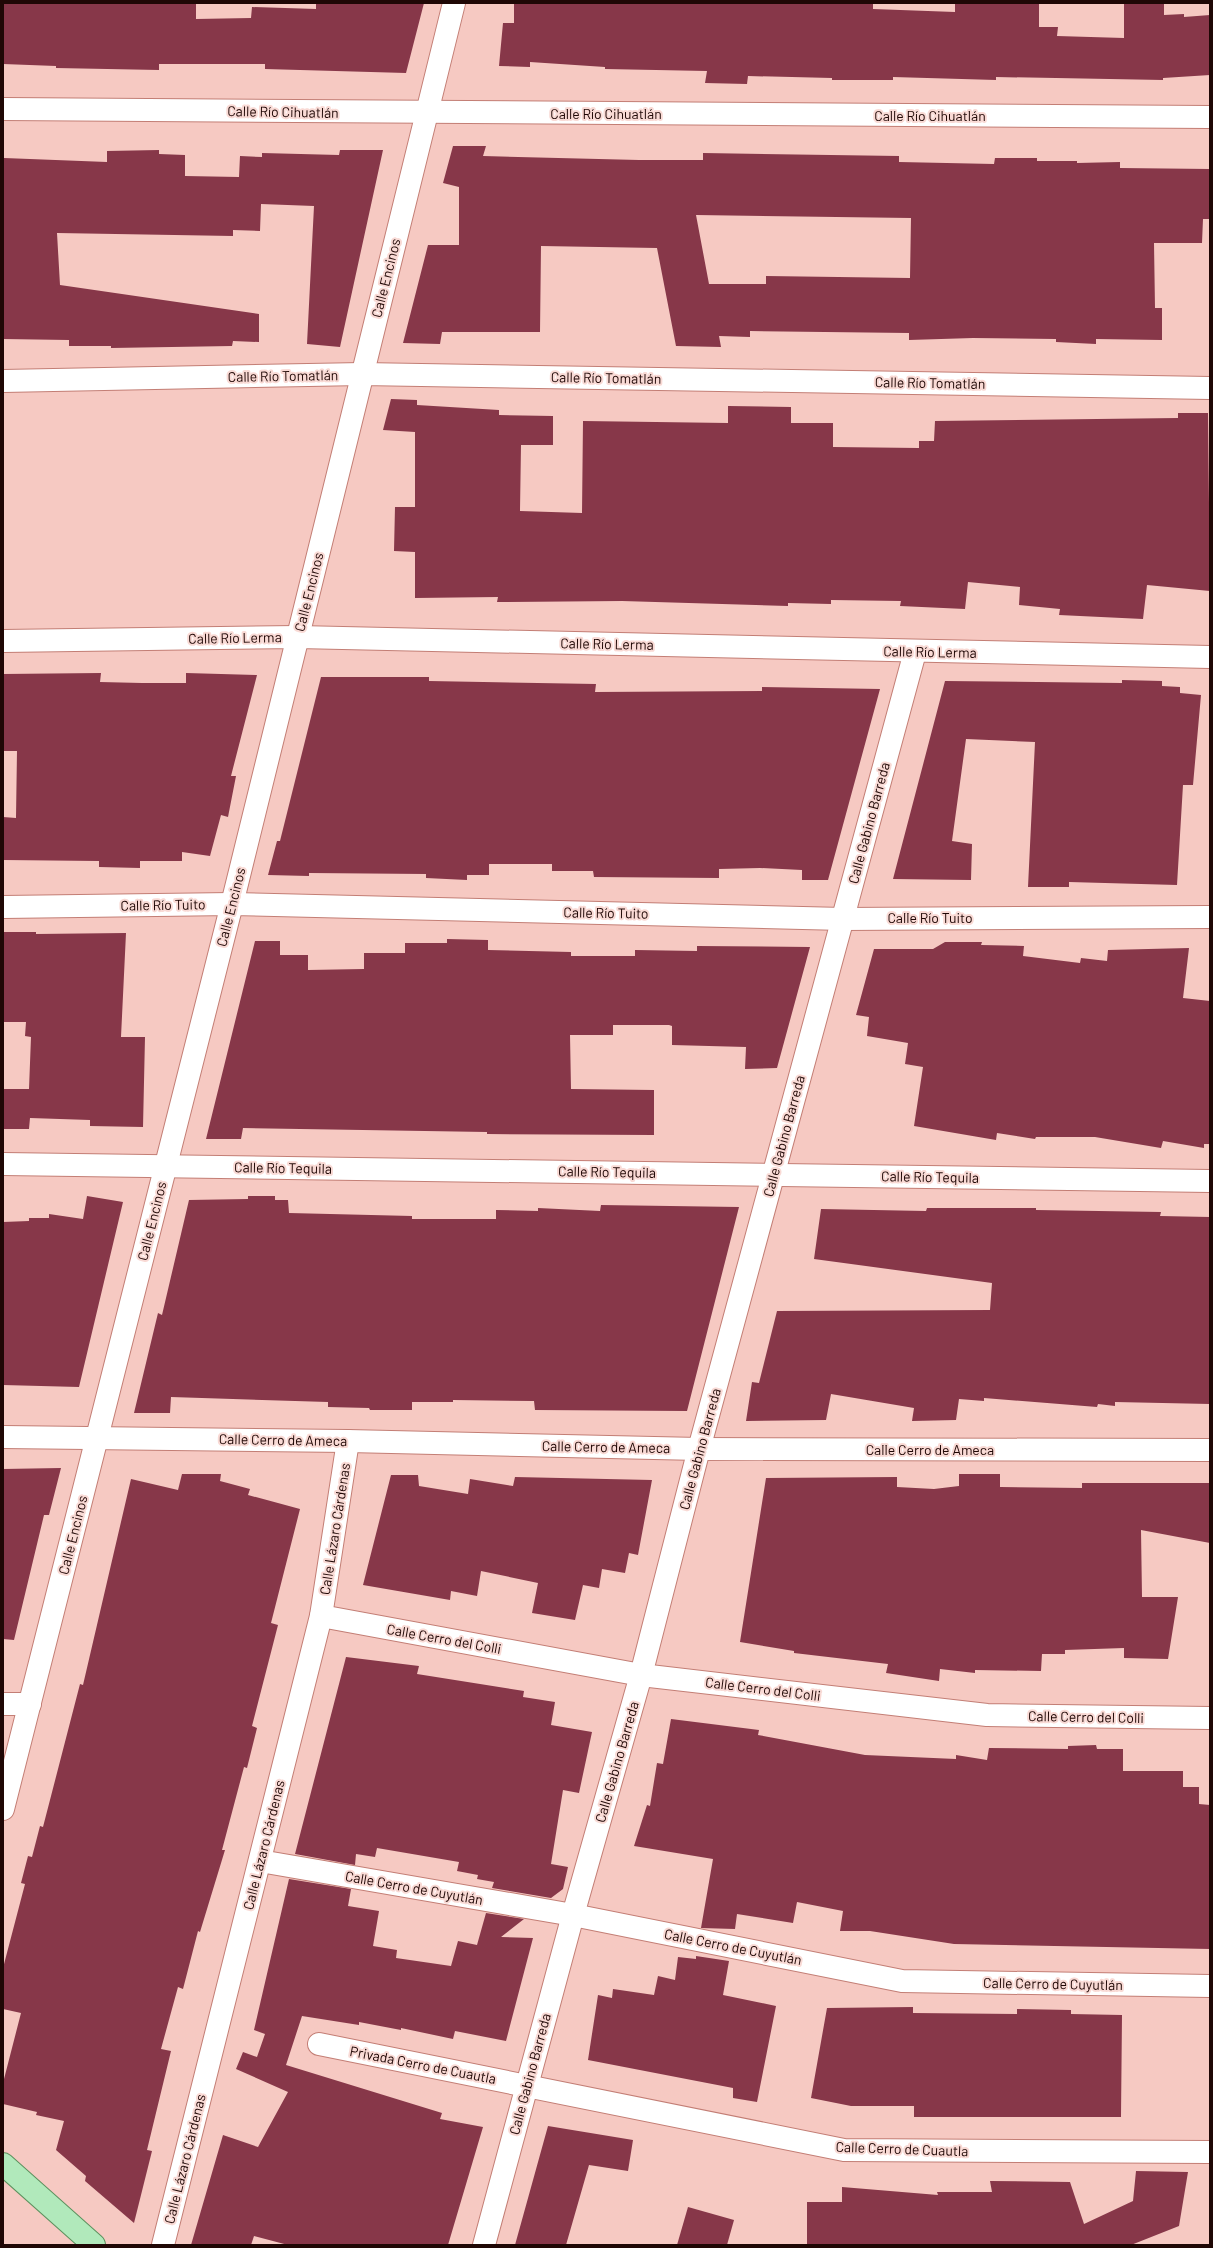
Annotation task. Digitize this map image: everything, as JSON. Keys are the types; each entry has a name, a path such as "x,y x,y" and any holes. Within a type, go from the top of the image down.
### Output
{"main road":[{"path":"3,2164 94,2245"}],"street":[{"name":"Calle Encinos","path":"3,1810 232,904 454,3"},
{"name":"Calle Río Cihuatlán","path":"3,109 427,114 1210,117"},
{"name":"Calle Río Tomatlán","path":"3,381 362,374 1210,388"},
{"name":"Calle Río Lerma","path":"3,641 298,637 915,652 1210,657"},
{"name":"Calle Gabino Barreda","path":"484,2245 573,1915 641,1675 699,1449 915,652"},
{"name":"Calle Río Tuito","path":"3,907 232,904 843,919 1210,917"},
{"name":"Calle Río Tequila","path":"3,1164 774,1174 1210,1182"},
{"name":"Calle Cerro de Ameca","path":"3,1437 348,1441 699,1449 1210,1450"},
{"name":"Calle Lázaro Cárdenas","path":"163,2245 322,1616 348,1441"},
{"name":"Calle Cerro del Colli","path":"322,1616 641,1675 987,1715 1210,1718"},
{"path":"3,1704 30,1704"},
{"name":"Calle Cerro de Cuyutlán","path":"260,1861 573,1915 902,1981 1210,1986"},
{"name":"Privada Cerro de Cuautla","path":"319,2044 527,2086"},
{"name":"Calle Cerro de Cuautla","path":"527,2086 844,2150 1210,2152"}],"building":[{"path":"3,3 196,3 196,19 251,18 252,7 316,9 316,3 424,3 406,73 265,69 265,64 159,64 159,70 56,68 56,66 3,64"},
{"path":"514,3 873,3 873,9 955,12 955,3 1039,3 1039,27 1058,27 1057,36 1124,38 1124,3 1164,3 1164,15 1184,14 1184,17 1210,15 1210,75 1163,78 1163,80 996,77 996,80 893,77 893,80 832,80 832,78 748,76 747,84 705,83 707,71 605,69 605,67 530,62 530,67 499,66 503,23 514,23"},
{"path":"453,146 486,146 483,156 639,160 703,160 703,153 899,156 899,162 994,164 995,158 1037,158 1037,161 1077,161 1077,163 1120,162 1120,168 1210,169 1210,219 1203,219 1202,243 1154,243 1155,308 1162,308 1162,340 1096,339 1096,344 1056,342 1056,339 973,338 909,340 909,333 750,331 750,337 719,336 721,347 676,346 657,248 541,246 540,332 442,332 440,344 403,343 428,245 459,245 459,187 443,183","holes":["696,215 911,218 910,278 766,276 766,284 709,284"]},
{"path":"159,150 159,154 185,155 185,176 239,177 240,156 262,157 262,153 339,155 340,150 383,150 340,347 307,344 314,206 261,204 260,231 233,230 233,236 57,233 60,285 259,314 259,342 233,341 232,346 111,348 111,346 69,346 69,340 3,339 4,158 107,162 107,151"},
{"path":"391,399 417,400 417,405 499,410 499,415 553,416 553,445 521,445 520,511 582,513 583,421 728,423 728,406 791,407 791,423 833,423 833,447 919,448 919,441 934,441 935,421 1178,418 1178,413 1208,413 1210,591 1147,585 1143,619 1059,615 1060,609 1019,605 1020,587 968,582 965,609 900,606 901,601 831,600 831,604 788,603 788,606 622,601 497,602 498,597 415,598 415,552 394,551 395,507 415,507 415,432 383,430"},
{"path":"101,673 100,682 142,683 186,683 186,673 257,675 231,776 236,776 228,817 221,815 210,856 182,852 182,861 140,861 140,868 99,867 99,861 3,860 3,817 16,818 17,751 3,751 3,674"},
{"path":"321,677 429,677 429,681 596,684 595,692 762,691 762,687 880,689 828,880 802,880 802,870 760,868 719,869 719,878 594,877 593,871 552,871 552,864 489,864 489,875 467,875 467,880 426,878 426,874 309,873 309,876 268,875 277,841 280,841"},
{"path":"1122,680 1162,681 1162,686 1180,687 1180,693 1201,695 1193,785 1183,785 1177,885 1069,882 1069,887 1028,887 1035,742 966,739 952,841 972,844 971,880 893,879 945,681 1122,683"},
{"path":"3,932 36,932 36,934 126,933 121,1037 145,1037 143,1127 90,1126 90,1120 30,1118 29,1129 3,1129 3,1089 29,1089 31,1037 25,1036 26,1022 3,1022"},
{"path":"447,939 488,940 488,950 571,952 571,956 635,956 635,950 697,951 697,946 810,947 777,1068 745,1069 746,1047 672,1045 672,1026 669,1025 613,1025 613,1035 570,1035 571,1089 654,1090 654,1135 487,1134 487,1132 243,1128 241,1139 206,1139 255,941 280,941 280,955 308,955 308,970 364,969 364,953 405,953 405,943 447,943"},
{"path":"945,942 982,942 981,945 1024,946 1023,956 1080,963 1081,958 1107,961 1108,950 1189,948 1183,998 1210,1001 1210,1144 1204,1144 1204,1148 1163,1141 1161,1148 1095,1137 1036,1137 1035,1139 997,1133 996,1140 914,1126 923,1067 905,1064 908,1043 867,1036 869,1017 856,1015 874,949 933,949"},
{"path":"87,1196 123,1202 79,1387 3,1385 3,1222 29,1221 29,1218 49,1218 49,1214 83,1219"},
{"path":"248,1196 275,1196 275,1200 288,1200 289,1213 412,1216 412,1219 496,1219 496,1210 538,1211 538,1208 600,1211 601,1205 739,1207 687,1411 535,1410 534,1401 453,1400 453,1402 412,1402 412,1410 370,1410 369,1408 328,1407 328,1402 171,1397 170,1413 134,1413 158,1313 162,1315 189,1200 248,1199"},
{"path":"927,1208 1036,1208 1036,1210 1161,1212 1160,1216 1210,1217 1210,1404 1115,1402 1115,1406 1098,1404 1097,1407 984,1398 984,1401 959,1399 956,1420 912,1421 914,1408 831,1394 826,1420 746,1421 752,1382 759,1383 777,1311 990,1310 992,1283 814,1259 821,1209 926,1211"},
{"path":"61,1468 49,1515 44,1515 14,1640 3,1639 3,1469"},
{"path":"182,1474 221,1474 220,1481 250,1489 248,1495 300,1509 271,1623 278,1625 252,1726 257,1728 247,1768 244,1767 222,1850 225,1850 200,1932 198,1931 183,1989 178,1987 161,2049 171,2051 147,2150 152,2151 134,2223 85,2181 86,2176 56,2150 64,2121 36,2115 37,2112 3,2104 3,2083 21,2013 3,2009 3,1968 25,1884 21,1883 28,1856 32,1857 40,1826 43,1827 80,1684 83,1685 131,1479 178,1490"},
{"path":"959,1474 1000,1474 1000,1487 1082,1488 1082,1483 1210,1483 1210,1543 1141,1530 1142,1597 1178,1597 1168,1659 1124,1658 1124,1648 1065,1650 1065,1654 1042,1654 1041,1671 975,1670 975,1673 940,1669 939,1681 886,1673 888,1664 794,1653 794,1651 740,1642 766,1478 897,1477 897,1487 934,1489 959,1486"},
{"path":"391,1475 418,1475 419,1486 468,1494 470,1479 513,1486 515,1477 652,1480 638,1555 629,1553 625,1573 602,1569 599,1588 583,1585 575,1620 532,1613 538,1583 481,1571 477,1596 451,1591 450,1600 363,1585"},
{"path":"346,1657 419,1666 417,1674 524,1691 523,1697 555,1702 551,1725 592,1732 579,1793 563,1790 551,1864 568,1867 563,1889 551,1898 492,1888 494,1882 477,1879 478,1875 457,1871 459,1862 377,1848 375,1857 356,1854 355,1865 295,1854"},
{"path":"671,1719 759,1730 758,1735 865,1755 956,1759 956,1755 987,1760 989,1748 1068,1749 1068,1746 1096,1745 1097,1749 1123,1749 1123,1771 1183,1771 1183,1787 1199,1787 1199,1804 1210,1805 1210,1949 954,1944 870,1931 840,1931 843,1911 797,1902 793,1923 737,1914 735,1929 701,1928 713,1859 634,1846 647,1805 650,1806 657,1763 663,1764"},
{"path":"289,1879 351,1889 348,1906 379,1911 373,1946 397,1950 396,1958 451,1966 458,1941 477,1945 486,1913 524,1919 501,1937 533,1938 506,2041 455,2031 453,2039 401,2028 401,2030 359,2022 359,2025 302,2016 286,2065 442,2113 440,2119 483,2127 448,2245 288,2245 254,2236 251,2245 191,2245 223,2135 258,2147 288,2092 236,2069 243,2052 257,2057 265,2034 254,2030"},
{"path":"696,1956 729,1961 723,1995 776,2006 757,2102 733,2098 733,2088 588,2060 598,1995 612,1998 613,1989 654,1995 658,1976 675,1980 678,1957 696,1959"},
{"path":"913,2007 913,2013 1017,2014 1017,2009 1071,2010 1071,2014 1122,2015 1121,2117 914,2117 914,2106 851,2106 811,2098 827,2008"},
{"path":"548,2126 633,2140 628,2171 589,2165 566,2245 515,2245"},
{"path":"1136,2171 1188,2172 1179,2226 1131,2245 807,2245 807,2202 842,2202 842,2187 938,2195 937,2192 992,2192 990,2181 1070,2182 1084,2224 1133,2201"},
{"path":"688,2207 734,2220 727,2245 677,2245"}]}
